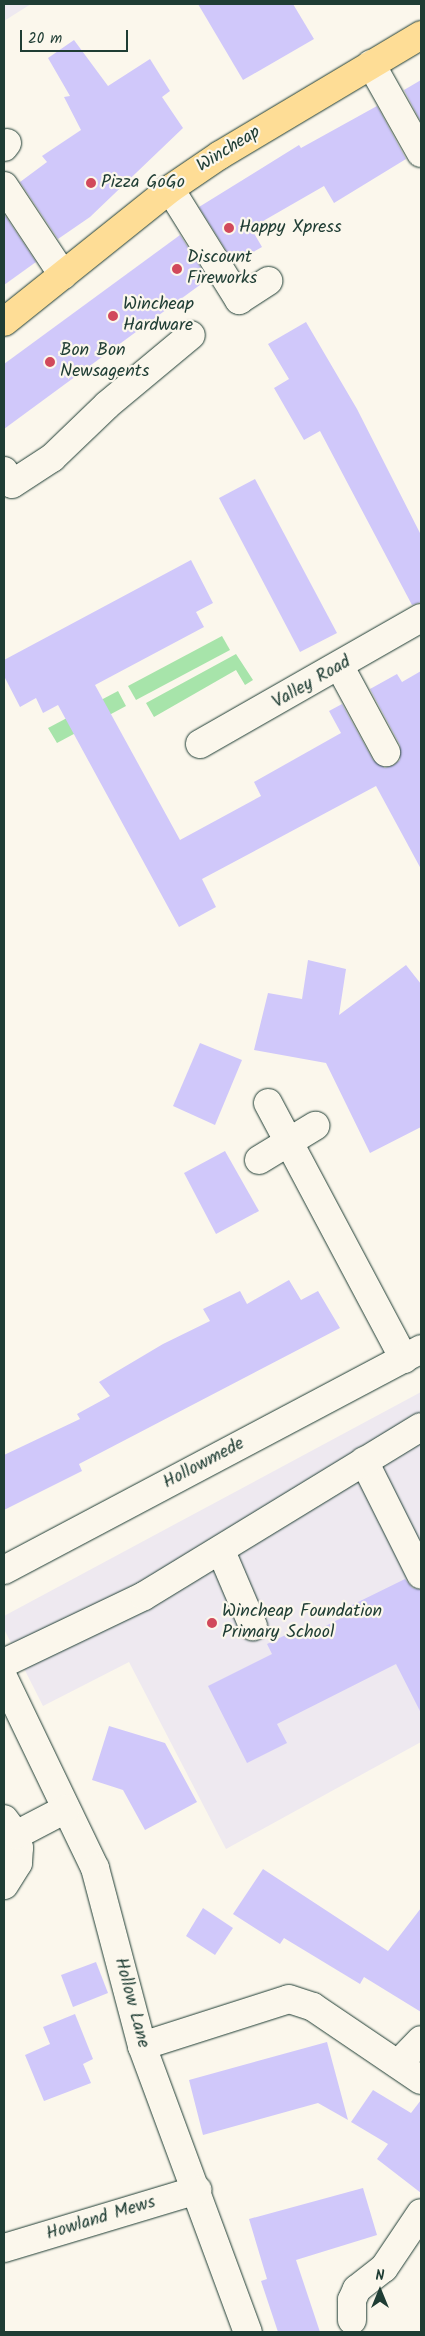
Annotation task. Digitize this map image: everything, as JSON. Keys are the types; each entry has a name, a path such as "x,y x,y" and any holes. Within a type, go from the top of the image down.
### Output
{"highway":[{"name":"Wincheap","path":"4,322 170,189 421,35"}],"street":[{"path":"372,64 421,153"},
{"path":"4,186 63,275"},
{"path":"170,189 239,300 268,281"},
{"path":"4,471 12,484 52,458 107,405 191,335"},
{"name":"Valley Road","path":"200,744 340,667 421,618"},
{"path":"340,667 386,752"},
{"name":"Hollowmede","path":"4,1570 412,1354 286,1141 268,1103"},
{"path":"259,1160 286,1141 315,1126"},
{"path":"4,1663 144,1596 221,1551 421,1427"},
{"path":"364,1461 421,1575"},
{"path":"221,1551 253,1626"},
{"name":"Hollow Lane","path":"4,1679 95,1868 142,2046 197,2190 248,2332"},
{"path":"4,1885 18,1862 10,1827 66,1809"},
{"path":"142,2046 289,1999 312,2007 421,2080"},
{"path":"398,2064 421,2040"},
{"name":"Howland Mews","path":"4,2248 197,2190"},
{"path":"352,2320 352,2300 357,2289 384,2268 421,2213"}],"shaded area":[{"path":"4,4 31,4 4,21"},
{"name":"Wincheap Foundation Primary School","path":"421,1392 421,1742 226,1849 129,1662 43,1706 4,1629 4,1616"}],"green space":[{"path":"222,636 230,650 136,700 128,686"},
{"path":"236,654 253,680 245,685 236,670 154,717 146,703"},
{"path":"118,691 126,706 57,743 48,728"}],"building":[{"path":"198,4 293,4 314,39 243,80"},
{"path":"74,40 108,86 150,59 170,91 162,97 183,128 90,217 58,239 20,182 47,162 42,156 81,130 64,97 70,96 48,58"},
{"path":"421,80 421,122 404,90"},
{"path":"377,106 406,159 334,203 324,186 251,228 262,247 234,263 199,207 299,145 301,148"},
{"path":"4,214 36,262 4,285"},
{"path":"180,235 208,279 4,429 4,364"},
{"path":"306,322 357,409 421,535 421,602 412,605 320,431 304,440 274,388 289,379 268,344"},
{"path":"255,479 337,633 300,652 219,498"},
{"path":"191,560 213,603 196,612 204,627 95,685 180,840 261,796 254,782 341,733 329,711 342,704 373,760 385,768 394,765 400,760 400,745 370,689 397,674 402,682 421,671 421,869 376,786 202,879 216,907 179,927 58,705 43,713 36,698 20,707 4,676 4,660"},
{"path":"308,960 346,969 339,1015 406,965 421,984 421,1127 370,1153 326,1063 254,1050 268,993 302,999"},
{"path":"200,1043 242,1060 215,1125 173,1106"},
{"path":"225,1151 259,1211 216,1234 184,1173"},
{"path":"289,1280 301,1300 318,1291 340,1328 79,1464 82,1471 4,1510 4,1455 80,1419 77,1414 110,1396 99,1382 163,1344 210,1321 203,1309 240,1291 247,1304"},
{"path":"405,1579 412,1588 421,1590 421,1713 396,1664 277,1724 287,1743 247,1763 208,1686 272,1654 267,1644 298,1629 302,1638 353,1612 350,1606"},
{"path":"109,1726 165,1743 197,1802 145,1830 123,1790 92,1780"},
{"path":"263,1869 388,1951 421,1908 421,2012 364,1977 360,1984 284,1938 280,1944 233,1914"},
{"path":"203,1908 233,1928 215,1955 186,1936"},
{"path":"96,1962 108,1993 73,2007 61,1975"},
{"path":"75,2014 93,2059 83,2064 91,2083 44,2101 25,2055 50,2044 43,2027"},
{"path":"327,2042 348,2120 318,2103 203,2135 189,2080"},
{"path":"373,2090 411,2113 421,2100 421,2193 377,2159 388,2144 351,2122"},
{"path":"363,2188 377,2235 296,2260 320,2332 278,2332 261,2281 267,2279 249,2219"}],"place":[{"name":"Pizza GoGo","path":"91,183"},
{"name":"Happy Xpress","path":"229,228"},
{"name":"Discount Fireworks","path":"177,269"},
{"name":"Wincheap Hardware","path":"113,316"},
{"name":"Bon Bon Newsagents","path":"50,362"},
{"name":"Wincheap Foundation Primary School","path":"212,1623"}]}
